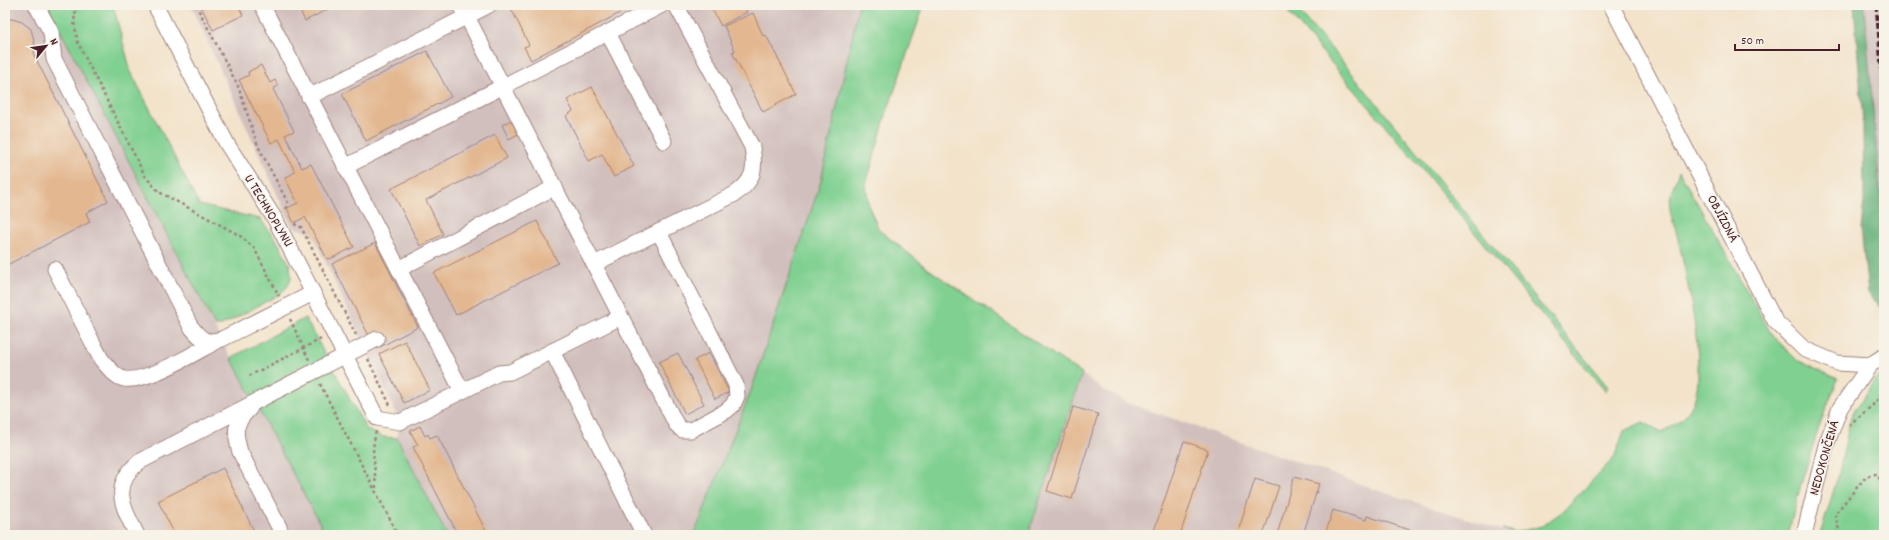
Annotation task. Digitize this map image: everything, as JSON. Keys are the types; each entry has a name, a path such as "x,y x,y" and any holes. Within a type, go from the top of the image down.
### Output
{"street":[{"path":"36,5 51,32 54,59 191,326 199,337 205,341 222,339"},
{"name":"U TECHNOPLYNU","path":"155,5 227,144 275,220 377,418"},
{"path":"262,5 462,391"},
{"path":"310,97 464,11 490,5"},
{"path":"345,167 662,5"},
{"path":"594,264 735,194 746,186 752,176 755,161 752,147 676,5"},
{"name":"OBJÍZDNÁ","path":"1611,5 1775,321 1804,349 1836,363 1870,365"},
{"path":"464,11 676,424 682,430 691,430 726,412 733,405 737,396 736,385 659,232"},
{"path":"608,33 664,141"},
{"path":"399,269 555,187"},
{"path":"55,269 101,359 111,371 123,379 138,379 152,374 313,293"},
{"path":"377,418 400,422 499,372 510,372 621,317"},
{"path":"137,535 122,505 121,492 124,480 130,470 139,462 376,340"},
{"path":"552,351 644,535"},
{"path":"1870,365 1884,356"},
{"name":"NEDOKONČENÁ","path":"1804,535 1826,445 1840,408 1870,365"},
{"path":"253,404 238,422 236,427 236,439 240,452 279,527 281,535"}],"path":[{"path":"76,5 74,22 78,43 145,176 159,192 239,235 254,248 284,307 314,372 398,535"},
{"path":"196,5 238,86 258,146 288,203 286,208 288,214"},
{"path":"291,219 293,224 301,227 388,400 396,422"},
{"path":"248,376 323,338 320,333"},
{"path":"1844,430 1872,406 1884,392"},
{"path":"376,491 373,448 377,418"},
{"path":"1840,535 1835,514 1864,479 1870,475 1876,474 1884,484"}],"shaded area":[{"path":"5,5 47,5 231,358 326,535 5,535"},
{"path":"191,5 859,5 821,181 751,391 694,535 447,535 397,438 400,422 312,233 292,227"},
{"path":"1864,5 1884,5 1884,235 1870,70"},
{"path":"1082,374 1102,389 1128,403 1383,492 1518,535 1028,535"}],"green space":[{"path":"47,5 113,5 131,72 199,205 260,219 276,239 290,265 291,278 288,286 280,294 230,321 219,326 215,326"},
{"path":"859,5 924,5 885,118 866,185 869,207 879,230 927,268 1082,374 1028,535 694,535 751,391 821,181"},
{"path":"1282,5 1293,5 1337,55 1608,387 1605,391 1418,164"},
{"path":"1854,5 1864,5 1884,235 1884,312 1868,293 1861,229 1864,201 1863,123"},
{"path":"1679,171 1772,335 1797,360 1838,379 1810,456 1788,535 1518,535 1502,529 1516,532 1542,526 1562,512 1614,458 1624,431 1643,422 1662,432 1681,419 1690,409 1696,395 1698,352 1691,301 1670,204 1672,190"},
{"path":"305,318 367,430 383,437 397,438 447,535 326,535 231,358"},
{"path":"1884,371 1884,535 1820,535 1839,473 1851,416 1879,375"}],"building":[{"path":"200,5 238,5 243,15 213,30"},
{"path":"297,5 326,5 328,9 305,21"},
{"path":"635,5 531,60 524,47 529,45 510,6"},
{"path":"710,5 743,5 747,12 721,26"},
{"path":"753,13 763,36 766,35 796,94 763,112 732,52 735,51 724,26"},
{"path":"5,19 12,19 22,22 31,29 35,45 34,55 108,201 86,213 90,222 5,266"},
{"path":"427,51 451,97 366,141 342,94"},
{"path":"261,65 270,83 275,80 278,86 273,89 294,131 285,135 302,168 311,164 354,247 330,259 327,259 305,217 294,223 287,208 298,203 285,178 295,172 279,139 271,143 239,80 249,75 248,72"},
{"path":"592,87 634,166 614,177 602,154 589,161 566,116 573,111 567,100"},
{"path":"511,120 518,134 509,139 502,125"},
{"path":"495,135 507,158 426,200 443,234 420,246 391,189"},
{"path":"537,221 558,263 456,315 434,273"},
{"path":"375,243 418,327 376,349 332,264"},
{"path":"405,341 430,390 404,403 379,354"},
{"path":"678,353 704,404 685,414 659,362"},
{"path":"709,353 729,392 715,399 695,360"},
{"path":"1073,407 1098,414 1072,499 1047,491"},
{"path":"420,426 425,436 428,434 430,438 437,435 488,535 458,535 413,447 418,445 410,431"},
{"path":"1184,441 1208,450 1180,535 1167,535 1154,531"},
{"path":"223,468 256,535 175,535 158,501"},
{"path":"1294,477 1319,484 1303,535 1277,535"},
{"path":"1255,479 1279,486 1263,535 1237,535"},
{"path":"1333,510 1366,520 1367,516 1425,535 1325,535"}],"railway":[{"path":"1876,5 1884,103"}]}
